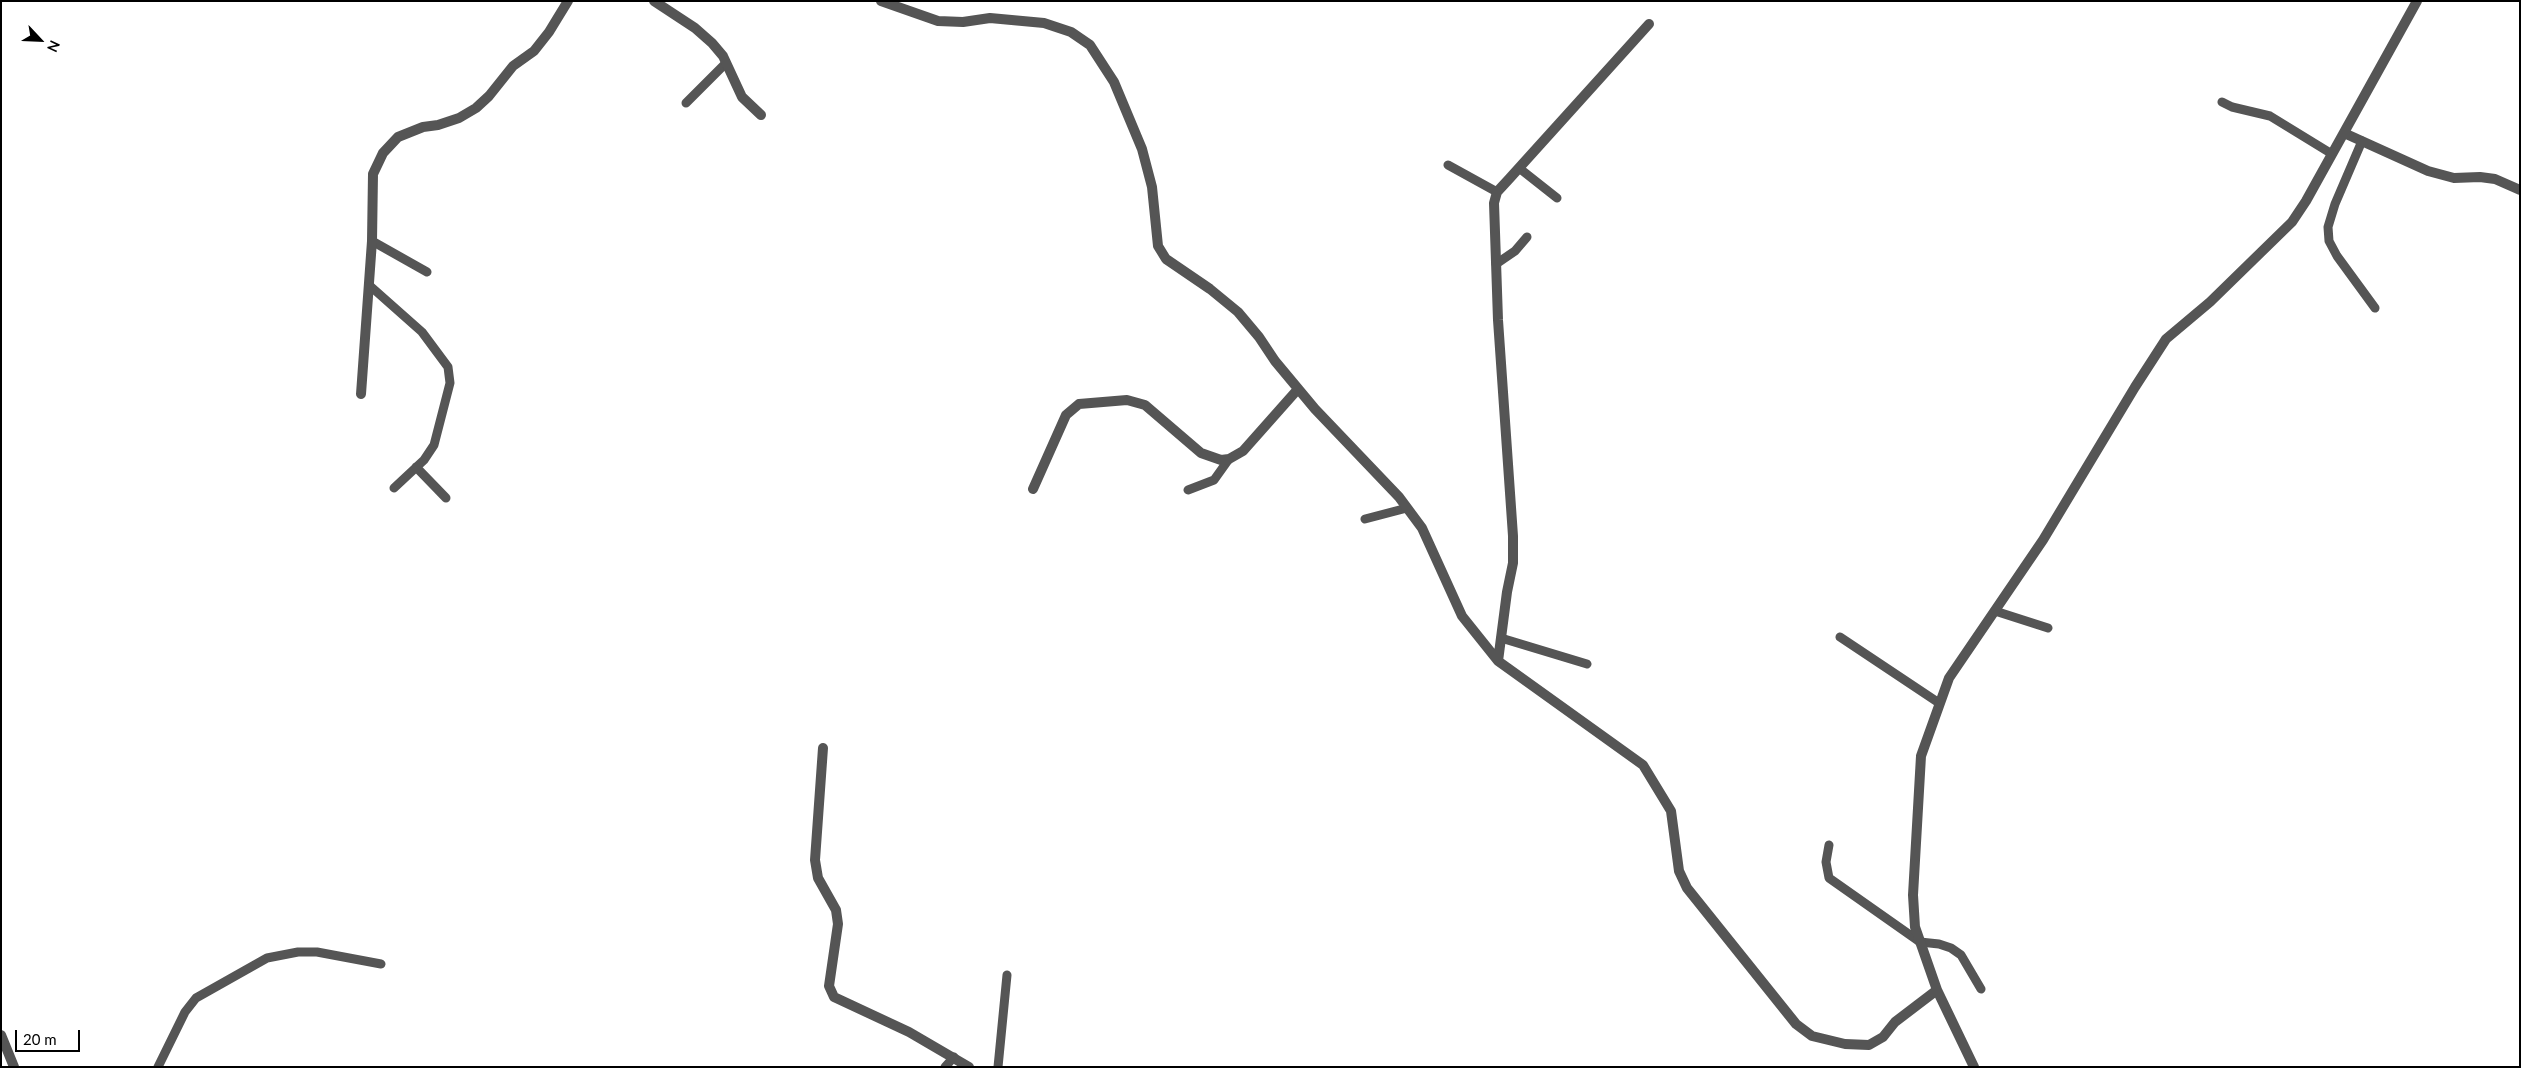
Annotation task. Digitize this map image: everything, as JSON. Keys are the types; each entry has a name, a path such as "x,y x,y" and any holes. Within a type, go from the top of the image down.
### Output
{"street":[{"path":"361,394 372,241 373,174 383,153 398,137 423,127 438,125 459,118 476,108 489,96 513,66 534,51 568,1"},
{"path":"654,1 695,28 712,43 726,63 742,97 761,115"},
{"path":"881,1 938,21 963,22 990,18 1044,23 1071,32 1090,45 1114,82 1142,150 1152,187 1158,246 1166,259 1176,268 1210,289 1238,312 1259,336 1298,389 1407,508 1422,528 1462,616 1498,661 1643,765 1671,811 1679,871 1688,888 1796,1024 1812,1036 1845,1044 1869,1045 1882,1037 1895,1022 1937,990"},
{"path":"1974,1067 1937,990 1915,927 1913,895 1921,756 1949,678 2043,540 2134,387 2166,339 2210,302 2292,222 2417,1"},
{"path":"1498,661 1513,563 1514,536 1496,264 1494,203 1497,192 1649,24"},
{"path":"2344,133 2428,171 2454,178 2480,176 2495,179 2520,190"},
{"path":"1032,488 1066,415 1079,404 1127,400 1145,405 1201,452 1214,459 1229,459 1243,451 1298,389"},
{"path":"823,748 815,860 818,878 836,910 838,924 829,986 834,997 902,1028 969,1067"},
{"path":"1,1035 14,1067"}],"lane":[{"path":"686,103 726,63"},
{"path":"2222,102 2232,107 2270,116 2332,154"},
{"path":"2362,141 2335,204 2328,227 2329,241 2337,256 2375,308"},
{"path":"1448,165 1497,192"},
{"path":"1519,168 1557,198"},
{"path":"1496,264 1515,251 1527,237"},
{"path":"372,241 427,272"},
{"path":"369,285 422,332 448,367 450,382 434,445 424,460 394,488"},
{"path":"1188,490 1214,480 1229,459"},
{"path":"416,467 446,498"},
{"path":"1365,519 1407,508"},
{"path":"1995,611 2048,628"},
{"path":"1840,637 1939,703"},
{"path":"1501,638 1587,664"},
{"path":"1829,845 1826,868 1829,878 1920,942 1939,944 1961,954 1981,990"},
{"path":"158,1067 185,1012 196,998 267,958 298,952 317,952 381,964"},
{"path":"998,1067 1007,975"},
{"path":"946,1067 954,1057"}]}
